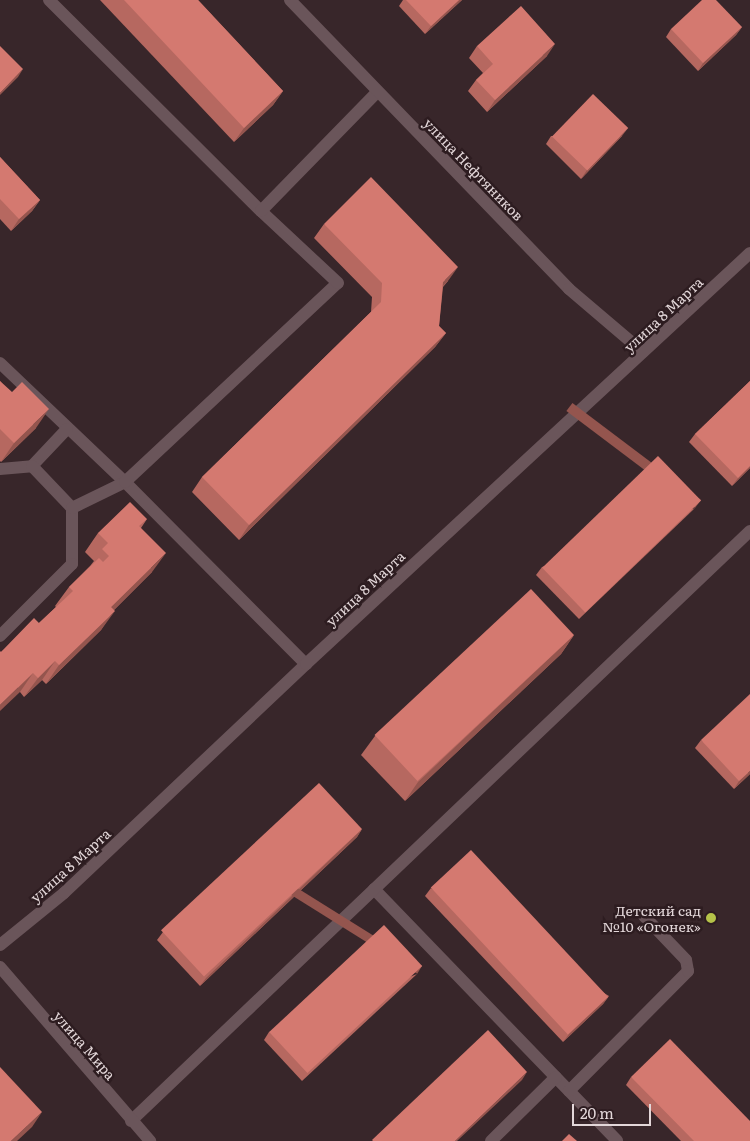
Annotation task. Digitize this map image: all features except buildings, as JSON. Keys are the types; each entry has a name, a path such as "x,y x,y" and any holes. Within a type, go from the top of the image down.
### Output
{"street":[{"path":"49,0 261,211 338,283 125,482 72,508"},
{"name":"улица Нефтяников","path":"290,0 377,92 569,288 643,352"},
{"path":"261,211 377,92"},
{"name":"улица 8 Марта","path":"0,945 64,893 306,664 750,253"},
{"path":"0,363 125,482 306,664"},
{"path":"0,469 32,466 68,429"},
{"path":"0,636 72,564 72,508 32,466"},
{"path":"131,1121 750,530"},
{"path":"374,889 617,1141"},
{"path":"569,1091 688,971 686,960 644,916"},
{"name":"улица Мира","path":"0,967 150,1141"},
{"path":"491,1141 556,1077"}],"place":[{"name":"Детский сад №10 «Огонек»","path":"711,918"}]}
